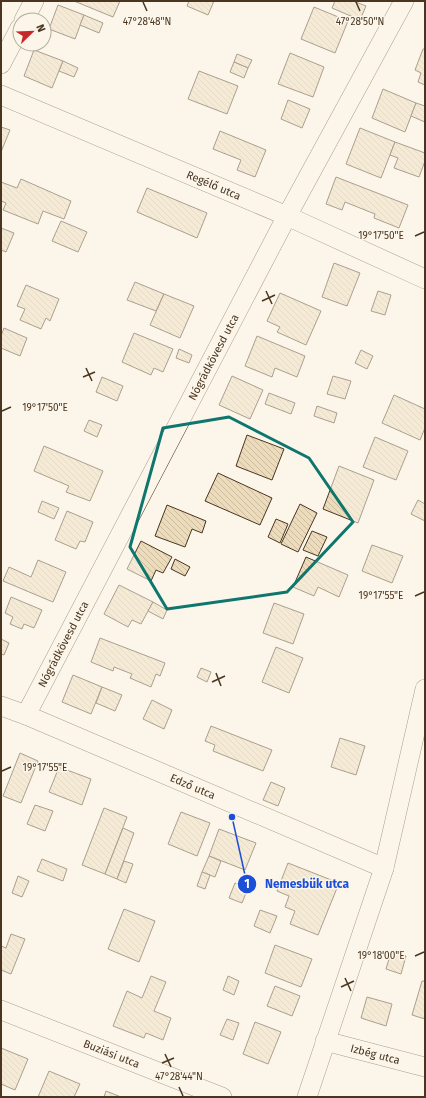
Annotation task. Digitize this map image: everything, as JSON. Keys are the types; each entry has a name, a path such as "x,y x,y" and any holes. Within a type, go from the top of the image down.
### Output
{"street":[{"path":"28,12 34,1"},
{"name":"Nógrádkövesd utca","path":"26,715 287,216 404,1"},
{"path":"1,64 12,43"},
{"name":"Regélő utca","path":"1,95 287,216 425,279"},
{"path":"307,1097 384,868 425,689"},
{"name":"Edző utca","path":"1,706 26,715 384,868"},
{"name":"Buziási utca","path":"1,1010 222,1097"},
{"name":"Izbég utca","path":"325,1041 425,1068"}],"highlighted area":[{"path":"229,417 309,458 353,522 287,592 167,609 130,547 163,428"}],"building":[{"path":"74,1 120,1 113,17"},
{"path":"189,1 214,1 208,15 187,6"},
{"path":"335,1 353,1 366,6 360,20 332,8"},
{"path":"58,5 84,15 75,39 52,30 52,21"},
{"path":"314,7 348,21 335,53 301,39"},
{"path":"84,15 103,23 99,33 80,25"},
{"path":"423,49 425,49 425,85 418,82 421,73 415,70"},
{"path":"33,52 39,52 63,61 52,88 24,76"},
{"path":"290,53 324,67 313,97 278,84"},
{"path":"237,54 252,60 248,68 234,62"},
{"path":"63,61 78,68 74,77 59,71"},
{"path":"234,62 248,68 244,78 230,72"},
{"path":"199,71 238,86 227,114 188,99"},
{"path":"383,89 416,103 405,132 372,118"},
{"path":"288,100 310,109 302,128 281,119"},
{"path":"416,103 425,106 425,122 411,116"},
{"path":"1,127 10,130 1,152"},
{"path":"360,128 395,142 381,178 346,164"},
{"path":"220,131 266,150 255,177 237,170 241,160 213,149"},
{"path":"395,142 425,153 425,161 419,177 394,168 398,158 390,155"},
{"path":"336,177 408,205 399,228 374,218 375,214 345,202 342,210 326,204"},
{"path":"21,179 71,201 64,219 43,211 38,224 3,210 6,203 1,201 1,182 17,188"},
{"path":"147,188 207,213 197,238 137,212"},
{"path":"61,221 87,232 78,252 52,241"},
{"path":"1,228 14,233 6,252 1,250"},
{"path":"334,263 360,273 347,306 322,297"},
{"path":"135,282 164,294 156,311 127,300"},
{"path":"26,285 59,299 50,321 46,318 41,329 20,320 25,309 17,306"},
{"path":"378,291 391,295 385,315 371,311"},
{"path":"280,293 321,311 306,345 277,332 280,327 267,321"},
{"path":"164,294 194,306 180,338 150,325"},
{"path":"4,328 27,338 20,356 1,348 1,336"},
{"path":"134,333 173,349 163,372 154,368 151,375 122,362"},
{"path":"257,336 305,356 297,377 275,368 272,377 245,366"},
{"path":"179,349 192,355 189,363 176,358"},
{"path":"361,350 373,356 367,369 355,363"},
{"path":"232,376 263,390 250,419 219,405"},
{"path":"333,376 351,381 345,399 327,394"},
{"path":"102,377 123,386 117,401 96,392"},
{"path":"269,393 295,403 291,414 265,404"},
{"path":"394,395 425,409 425,428 420,440 382,423"},
{"path":"317,406 337,413 334,423 314,416"},
{"path":"89,420 102,425 97,437 84,431"},
{"path":"247,435 284,449 272,480 236,466"},
{"path":"375,437 408,451 396,480 363,467"},
{"path":"44,446 103,471 90,501 66,492 69,486 34,471"},
{"path":"339,466 374,480 358,523 323,509"},
{"path":"218,473 272,498 260,525 205,501"},
{"path":"418,500 425,504 425,521 411,514"},
{"path":"42,501 59,508 54,519 38,512"},
{"path":"300,504 317,513 298,552 281,544"},
{"path":"167,505 206,521 202,533 192,529 185,547 155,536"},
{"path":"67,511 93,522 85,542 80,541 76,549 55,540"},
{"path":"276,519 288,524 280,543 268,537"},
{"path":"312,531 327,537 318,556 303,550"},
{"path":"141,541 172,557 163,573 156,570 151,581 127,569"},
{"path":"372,545 403,556 392,583 362,571"},
{"path":"306,557 348,575 339,597 318,587 314,596 293,587"},
{"path":"175,559 190,567 185,576 171,569"},
{"path":"38,560 66,572 53,602 3,581 9,567 31,577"},
{"path":"119,585 153,602 141,624 132,620 128,627 104,614"},
{"path":"11,597 42,610 34,628 24,624 22,629 10,624 13,617 5,613"},
{"path":"153,602 167,610 163,619 148,611"},
{"path":"274,603 304,614 293,644 263,633"},
{"path":"100,638 165,663 160,676 156,674 151,687 130,678 132,674 114,667 113,671 91,662"},
{"path":"1,639 9,643 4,655 1,654"},
{"path":"276,647 303,658 289,693 262,682"},
{"path":"201,668 211,672 207,682 197,677"},
{"path":"73,675 102,687 91,714 62,702"},
{"path":"102,687 122,695 115,711 96,703"},
{"path":"152,700 172,710 164,729 143,719"},
{"path":"211,726 272,750 263,771 213,751 215,745 205,741"},
{"path":"340,738 365,746 356,775 331,767"},
{"path":"20,753 38,761 21,803 3,796"},
{"path":"59,767 91,779 82,805 49,792"},
{"path":"271,782 285,788 278,806 263,800"},
{"path":"35,805 53,811 45,831 27,824"},
{"path":"104,808 127,817 105,874 82,865"},
{"path":"181,812 210,823 197,856 168,844"},
{"path":"123,828 134,833 117,879 105,874"},
{"path":"219,829 256,843 245,870 209,856"},
{"path":"209,856 221,861 215,877 202,872"},
{"path":"42,859 67,869 63,881 37,871"},
{"path":"124,861 133,864 126,883 117,879"},
{"path":"288,863 339,883 318,935 290,924 295,911 285,907 289,896 277,891"},
{"path":"202,872 210,875 205,889 197,886"},
{"path":"18,876 29,881 22,897 12,893"},
{"path":"235,883 248,888 242,903 229,898"},
{"path":"124,909 155,921 139,962 108,949"},
{"path":"260,910 277,916 270,933 254,926"},
{"path":"11,934 25,939 11,974 1,970 1,946 6,948"},
{"path":"275,945 312,959 301,987 265,973"},
{"path":"391,952 406,956 401,974 386,969"},
{"path":"151,976 166,982 154,1011 171,1018 163,1040 146,1033 144,1038 113,1026 127,991 142,998"},
{"path":"228,976 239,981 234,995 223,990"},
{"path":"422,981 425,981 425,1019 412,1015"},
{"path":"275,986 300,996 292,1016 267,1006"},
{"path":"367,997 392,1004 386,1026 361,1018"},
{"path":"227,1019 239,1023 233,1040 220,1035"},
{"path":"255,1022 281,1032 268,1064 243,1054"},
{"path":"1,1048 28,1059 15,1090 1,1084"},
{"path":"49,1071 80,1084 74,1097 38,1097"},
{"path":"106,1091 121,1097 104,1097"}],"place":[{"name":"Nemesbük utca","path":"232,817"}]}
